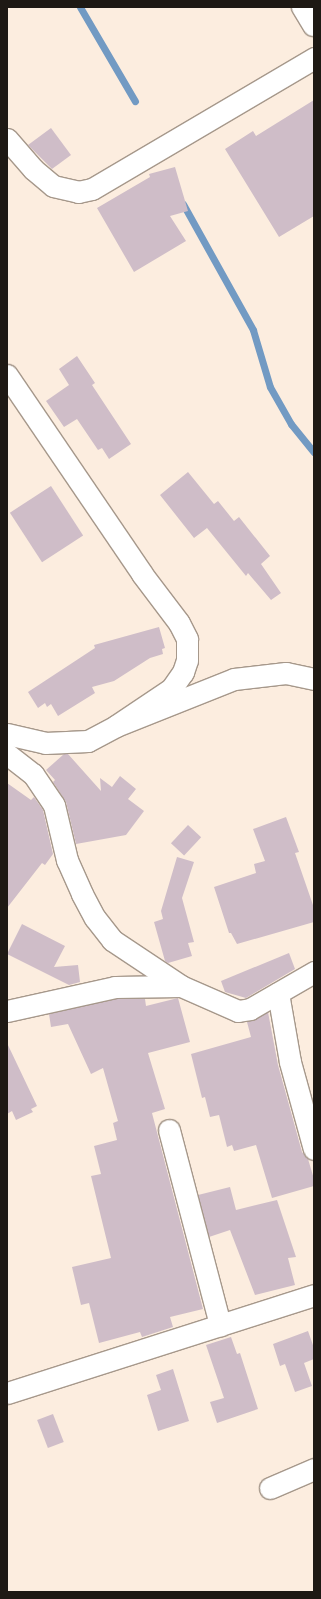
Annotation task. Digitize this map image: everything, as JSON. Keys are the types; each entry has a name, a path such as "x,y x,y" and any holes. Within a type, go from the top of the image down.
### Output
{"highway":[{"path":"303,7 314,25"}],"street":[{"path":"7,139 33,169 52,186 78,192 92,189 314,58"},
{"path":"7,375 142,574 180,623 187,639 187,660 183,672 171,689 116,726 88,741 45,743 7,734"},
{"path":"116,726 234,679 286,672 314,679"},
{"path":"7,754 33,774 54,805 67,860 95,918 112,940 182,986 238,1011 250,1009 314,972"},
{"path":"7,1011 115,987 182,986"},
{"path":"278,993 290,1062 314,1149"},
{"path":"169,1130 220,1325"},
{"path":"7,1393 314,1295"},
{"path":"270,1488 314,1469"}],"building":[{"path":"314,100 314,216 279,237 225,149 253,131 256,136"},
{"path":"51,128 71,155 52,169 28,145"},
{"path":"175,167 188,211 170,216 186,241 134,272 97,208 150,177 149,174"},
{"path":"77,356 95,383 92,385 131,444 109,459 102,448 98,450 77,419 64,427 46,401 69,385 59,369"},
{"path":"188,472 214,504 218,501 234,521 239,517 270,556 261,564 281,593 271,600 248,573 246,576 207,528 194,538 160,495"},
{"path":"51,486 83,535 42,562 10,513"},
{"path":"159,627 165,648 162,649 163,654 150,658 114,681 92,687 95,693 58,716 51,704 47,707 45,703 38,708 28,692 95,648 94,645"},
{"path":"64,754 68,754 101,791 100,778 112,787 120,776 136,789 128,799 144,811 126,835 76,844 66,802 53,782 55,780 46,770"},
{"path":"7,783 31,800 34,797 43,810 53,854 45,865 42,863 7,908"},
{"path":"286,817 299,852 295,853 314,908 314,922 237,944 231,933 229,933 214,887 256,873 254,864 265,861 253,829"},
{"path":"188,825 201,837 184,856 171,843"},
{"path":"177,857 194,862 182,898 194,942 188,943 192,956 168,963 165,961 154,922 163,919 161,911"},
{"path":"22,924 65,946 54,967 78,965 80,982 69,985 7,954"},
{"path":"289,953 295,969 246,998 225,992 221,981"},
{"path":"178,998 190,1042 148,1053 165,1109 152,1113 203,1309 170,1317 173,1327 142,1337 140,1332 99,1343 89,1303 81,1305 72,1267 111,1258 91,1176 101,1174 94,1146 117,1140 113,1123 118,1121 103,1068 91,1074 68,1024 51,1027 49,1014 116,999 145,999 146,1006"},
{"path":"268,1012 278,1065 302,1152 308,1159 314,1179 314,1186 272,1198 256,1145 234,1151 232,1145 227,1147 219,1115 210,1117 205,1097 202,1098 191,1054 251,1037 247,1022"},
{"path":"7,1043 37,1106 31,1109 33,1112 16,1120 12,1111 7,1114"},
{"path":"230,1187 236,1210 277,1200 296,1257 288,1258 295,1285 255,1295 230,1230 209,1237 198,1195"},
{"path":"308,1331 314,1348 314,1359 304,1363 312,1386 295,1392 285,1364 280,1366 273,1344"},
{"path":"231,1337 237,1354 240,1353 258,1409 217,1423 210,1402 224,1398 206,1345"},
{"path":"173,1369 189,1421 158,1431 147,1395 161,1390 156,1375"},
{"path":"53,1414 64,1442 48,1448 37,1420"}],"waterway":[{"path":"80,7 135,101"},
{"path":"183,204 253,330 270,387 291,424 314,452"}]}
